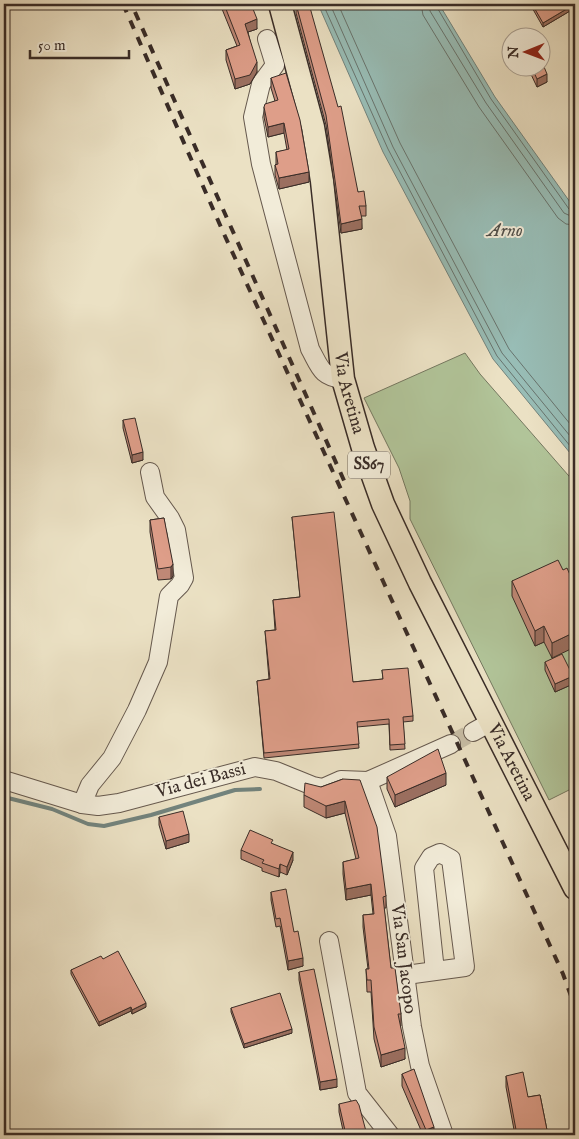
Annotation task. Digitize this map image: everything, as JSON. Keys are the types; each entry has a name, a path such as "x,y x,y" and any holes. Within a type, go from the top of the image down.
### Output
{"main road":[{"name":"Via Aretina","path":"280,4 313,127 322,181 344,380 363,448 383,504 482,727 575,888"}],"street":[{"path":"267,39 275,66 261,84 253,117 261,164 310,349 323,374 344,380"},
{"path":"82,804 90,785 112,758 137,710 158,662 169,596 184,578 176,530 155,497 150,472"},
{"name":"Via dei Bassi","path":"4,780 82,804 98,806 119,803 255,767 276,771 313,786 323,788 341,780 368,781 450,744"},
{"name":"Via San Jacopo","path":"368,781 387,836 412,1027 420,1066 444,1135"},
{"path":"406,975 465,967 452,858 440,854 431,857 424,868 435,971"},
{"path":"329,941 357,1094 390,1135"}],"green space":[{"path":"465,353 480,374 575,483 575,787 549,800 410,519 410,501 399,468 364,398"}],"water":[{"name":"Arno","path":"318,4 439,4 495,97 575,209 575,459 493,359 383,152"}],"building":[{"path":"224,4 251,4 257,19 245,24 257,62 250,75 235,79 226,50 240,45"},
{"path":"296,4 309,4 338,107 341,106 358,192 364,191 366,206 359,206 362,219 341,224 326,115"},
{"path":"532,4 575,4 543,23"},
{"path":"286,73 300,120 309,172 279,178 275,165 278,164 276,152 289,149 284,123 268,127 264,107 265,104 278,100 271,78"},
{"path":"135,418 143,452 132,455 123,420"},
{"path":"334,512 353,682 383,679 382,670 408,668 413,716 403,717 405,744 390,745 389,719 357,722 359,744 264,753 257,681 270,679 265,631 276,630 273,600 300,597 292,517"},
{"path":"164,518 173,564 171,567 158,569 150,520"},
{"path":"558,560 563,570 567,568 575,586 575,632 552,643 544,626 535,631 512,581"},
{"path":"562,654 573,676 555,684 545,662"},
{"path":"438,749 446,773 395,795 387,777"},
{"path":"343,779 360,780 377,827 386,896 383,897 391,968 395,968 401,1014 398,1014 405,1048 381,1055 374,1027 371,980 367,980 366,969 369,969 363,915 374,914 371,884 346,889 343,862 359,858 345,801 326,806 304,795 305,783 321,787"},
{"path":"183,811 189,834 166,841 159,817"},
{"path":"250,830 273,840 271,843 293,852 287,867 280,864 279,869 262,863 264,860 241,850"},
{"path":"286,889 294,932 298,931 303,958 288,961 280,918 276,919 271,892"},
{"path":"118,951 146,1003 132,1010 131,1007 99,1022 71,970 101,956 103,959"},
{"path":"314,969 337,1079 320,1082 299,972"},
{"path":"280,993 292,1029 244,1044 231,1008"},
{"path":"414,1069 434,1127 426,1130 402,1074"},
{"path":"523,1072 528,1097 540,1095 548,1135 517,1135 506,1076"},
{"path":"356,1100 367,1135 346,1135 339,1104"}],"waterway":[{"path":"4,797 52,809 88,824 104,826 151,815 235,790 260,789"}],"tunnel":[{"path":"451,744 473,732"}],"railway":[{"path":"123,4 224,234 563,974 575,1007"},
{"path":"135,12 346,485"}]}
